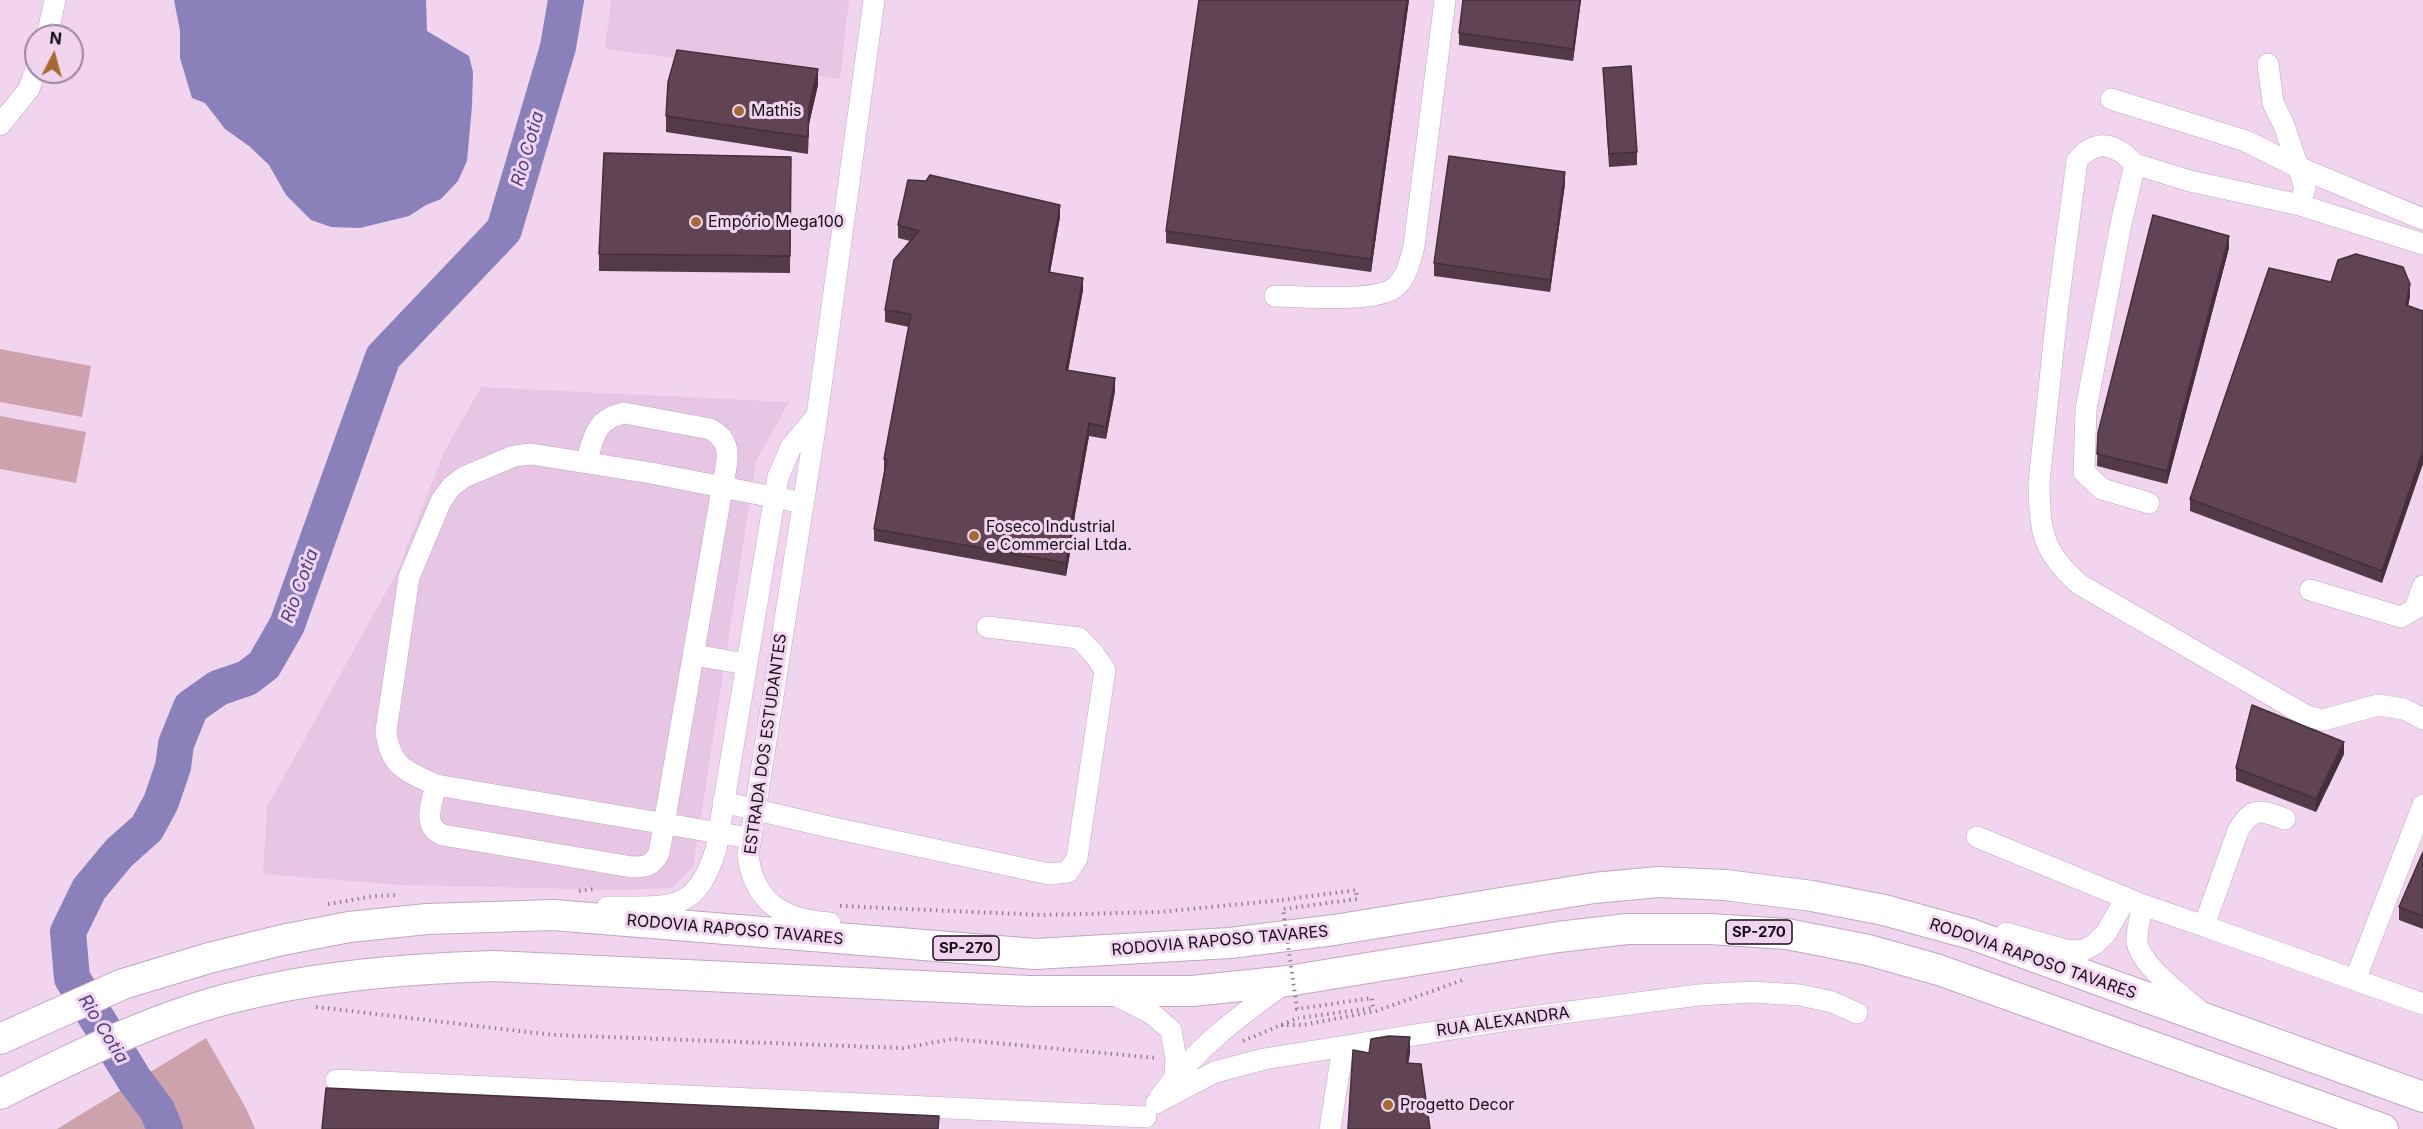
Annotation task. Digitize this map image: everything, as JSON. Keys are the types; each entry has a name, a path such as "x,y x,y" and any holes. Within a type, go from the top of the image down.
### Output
{"highway":[{"name":"RODOVIA RAPOSO TAVARES","path":"0,1039 26,1023 123,984 209,958 349,927 427,919 553,915 1035,954 1230,943 1334,930 1594,888 1658,882 1736,886 1812,896 1884,910 1971,934 2423,1097"},
{"name":"SP-270","path":"0,1094 64,1062 153,1024 225,1000 289,985 418,968 493,966 1017,991 1192,991 1288,981 1558,937 1627,929 1710,929 1787,934 1868,950 1939,970 2383,1129"}],"street":[{"path":"50,24 55,0"},
{"name":"ESTRADA DOS ESTUDANTES","path":"874,0 817,416 749,838 750,871 755,885 771,904 800,920 947,932 1035,954"},
{"path":"1275,296 1358,297 1380,294 1395,287 1406,273 1414,246 1445,0"},
{"path":"2268,64 2273,103 2305,188 2300,205"},
{"path":"0,125 31,84"},
{"path":"2111,99 2246,141 2298,167 2423,219"},
{"path":"2423,244 2300,205 2190,181 2135,164 2120,150 2106,146 2094,147 2085,152 2077,161 2058,304 2039,482 2044,540 2051,556 2079,584 2307,716 2324,720 2378,705 2404,709 2423,719"},
{"path":"2135,164 2121,224 2086,409 2084,472 2102,489 2149,503"},
{"path":"436,785 430,820 436,832 620,865 646,867 655,861 659,853 722,489 727,444 721,435 710,429 624,413 611,416 602,423 595,433 586,462"},
{"name":"ESTRADA DOS ESTUDANTES","path":"427,919 512,909 666,906 681,902 703,883 710,872 716,849 773,498 783,462 791,447 817,416"},
{"path":"749,838 436,785 404,770 394,760 388,747 386,731 409,577 441,501 451,487 464,477 514,456 531,454 586,462 804,503"},
{"path":"2310,590 2401,617 2415,609 2423,586"},
{"path":"723,802 1049,874 1068,872 1077,858 1105,670 1079,638 987,627"},
{"path":"693,655 746,664"},
{"path":"2355,980 2423,806"},
{"path":"2204,926 2238,831 2247,816 2256,812 2266,812 2285,819"},
{"path":"1977,837 2134,901 2423,1004"},
{"path":"1884,910 1954,918 2066,950 2082,951 2095,944 2134,901"},
{"path":"2134,901 2138,931 2137,942 2141,954 2211,1022"},
{"path":"336,1080 1146,1116 1175,1069 1214,1035 1288,981"},
{"path":"1107,992 1165,1022 1171,1030 1175,1069"},
{"name":"RUA ALEXANDRA","path":"1146,1116 1215,1072 1264,1059 1509,1020 1698,995 1753,992 1800,995 1832,1002 1857,1013"},
{"path":"1330,1129 1343,1047"}],"path":[{"path":"840,906 1041,915 1160,912 1356,890 1357,899 1283,909 1297,1009 1372,998 1373,1008 1298,1018 1229,1047 1214,1035"},
{"path":"1281,1025 1302,1025 1376,1011 1471,977"},
{"path":"312,1006 555,1035 903,1048 953,1039 1175,1069"}],"shaded area":[{"path":"174,0 426,0 427,31 469,56 473,72 467,161 458,181 441,199 409,216 360,228 331,227 311,220 286,195 269,165 249,146 225,129 205,103 192,98 180,58 180,31"},
{"path":"611,0 849,0 840,79 605,49"},
{"path":"0,349 91,366 82,417 0,402"},
{"path":"481,387 789,402 756,461 693,868 671,888 619,890 401,885 263,874 267,807 397,572 444,452"},
{"path":"0,416 86,432 76,483 0,469"},
{"path":"206,1038 247,1110 255,1129 57,1129"}],"building":[{"path":"1199,0 1407,0 1371,259 1166,231"},
{"path":"1463,0 1580,0 1573,49 1459,33"},
{"name":"Mathis","path":"677,50 818,69 809,107 808,137 666,116 668,82"},
{"path":"1631,66 1637,152 1609,154 1603,68"},
{"name":"Empório Mega100","path":"604,153 791,157 790,256 599,254"},
{"path":"1449,156 1565,172 1550,280 1434,263"},
{"path":"930,175 1060,205 1048,272 1083,278 1066,370 1115,378 1106,427 1089,423 1066,563 874,529 887,459 884,459 911,314 885,310 894,260 919,231 898,225 908,180 926,181"},
{"path":"2153,215 2229,236 2167,471 2097,454 2098,433"},
{"path":"2356,254 2403,267 2410,284 2406,305 2423,311 2423,451 2382,571 2190,499 2269,268 2331,282 2338,260"},
{"path":"2252,705 2344,742 2316,799 2236,768"},
{"path":"2423,852 2423,916 2399,907"},
{"name":"Progetto Decor","path":"1389,1036 1410,1037 1406,1063 1421,1064 1430,1129 1348,1129 1353,1050 1369,1053 1371,1039"},
{"path":"326,1088 939,1116 938,1129 322,1129"}],"waterway":[{"name":"Rio Cotia","path":"165,1129 157,1110 134,1079 72,978 68,932 89,889 119,853 147,828 161,802 173,767 176,744 191,707 218,688 247,678 264,665 287,625 383,357 504,230 558,47 566,0"}],"place":[{"name":"Mathis","path":"739,111"},
{"name":"Empório Mega100","path":"696,222"},
{"name":"Foseco Industrial e Commercial Ltda.","path":"974,536"},
{"name":"Progetto Decor","path":"1388,1105"}]}
